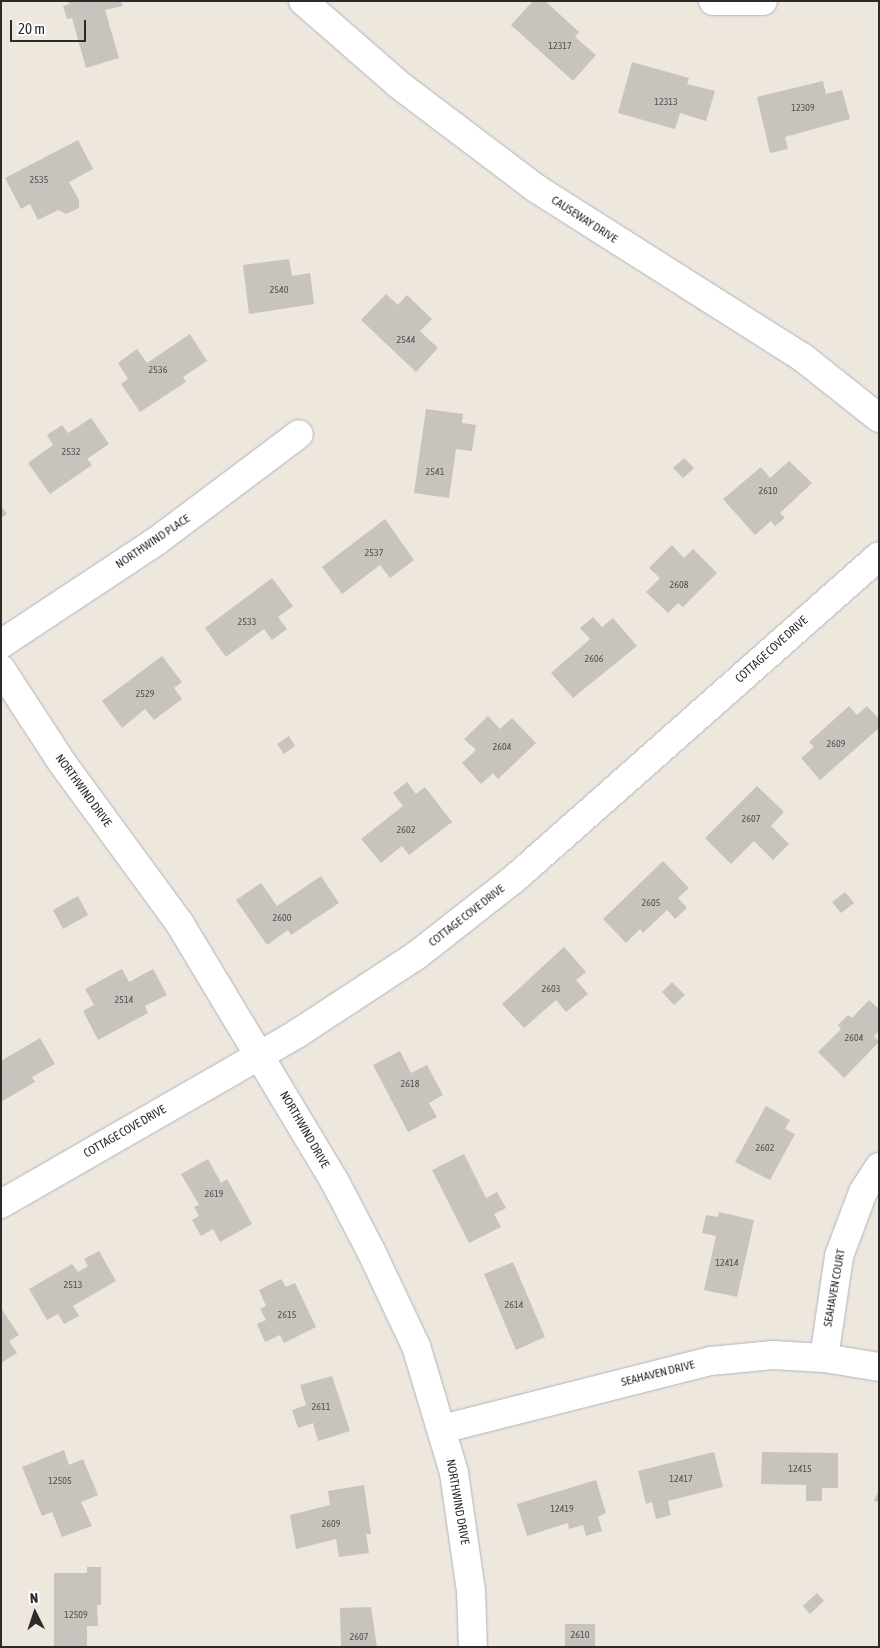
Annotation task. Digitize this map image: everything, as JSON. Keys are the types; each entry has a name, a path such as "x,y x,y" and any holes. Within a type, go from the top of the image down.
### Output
{"street":[{"name":"CAUSEWAY DRIVE","path":"303,1 398,84 514,172 644,259 802,357 879,418"},
{"path":"713,1 762,1"},
{"name":"NORTHWIND PLACE","path":"1,644 166,534 299,434"},
{"name":"COTTAGE COVE DRIVE","path":"1,1204 362,993 466,918 879,556"},
{"name":"NORTHWIND DRIVE","path":"1,670 63,764 180,924 260,1054 334,1180 371,1251 416,1346 442,1428 459,1501 471,1591 473,1647"},
{"name":"SEAHAVEN COURT","path":"824,1358 839,1256 863,1192 879,1166"},
{"name":"SEAHAVEN DRIVE","path":"442,1428 710,1361 773,1355 824,1358 879,1367"}],"building":[{"path":"68,1 121,1 123,6 105,10 119,58 86,68 72,18 67,19 63,6 69,4"},
{"path":"533,1 545,1 579,32 575,37 596,55 573,81 511,25"},
{"path":"632,62 689,78 687,84 715,91 706,121 680,113 675,129 618,113"},
{"path":"823,81 826,94 842,90 850,119 785,137 788,149 770,153 757,97"},
{"path":"78,140 93,169 69,182 79,200 79,208 66,214 58,210 38,220 30,204 21,209 5,178"},
{"path":"289,259 292,276 310,273 314,304 249,314 243,265"},
{"path":"386,294 398,305 407,295 432,319 420,331 438,348 416,372 361,320"},
{"path":"190,334 207,361 183,377 186,382 140,412 121,384 128,379 118,363 137,349 147,363"},
{"path":"426,409 463,414 462,423 476,425 472,451 456,449 449,498 414,493"},
{"path":"91,418 109,444 87,459 92,465 50,494 28,463 53,445 47,435 62,425 68,433"},
{"path":"684,458 694,468 683,478 673,468"},
{"path":"789,461 812,483 780,513 785,518 775,526 771,521 755,535 723,499 761,467 770,478"},
{"path":"1,506 7,514 1,518"},
{"path":"385,519 414,560 390,578 380,565 342,594 322,567"},
{"path":"672,545 684,558 693,549 717,573 683,607 678,603 668,613 646,592 660,578 649,568"},
{"path":"272,578 293,606 278,617 287,629 272,640 264,629 226,657 205,628"},
{"path":"593,617 602,627 613,618 637,646 573,698 551,673 590,639 580,628"},
{"path":"162,656 182,682 174,688 182,699 154,720 145,709 122,728 102,701"},
{"path":"849,706 857,715 867,706 879,719 879,728 820,780 801,758 814,747 809,742"},
{"path":"488,716 500,729 512,718 536,743 498,779 493,773 481,784 462,763 476,750 464,739"},
{"path":"289,736 295,746 284,754 277,744"},
{"path":"407,782 416,794 425,787 452,822 409,855 402,846 381,863 361,839 403,806 393,793"},
{"path":"757,786 784,812 771,826 789,844 773,860 754,841 731,864 705,838"},
{"path":"663,861 689,888 678,898 687,908 675,919 667,910 643,933 640,929 626,943 603,919"},
{"path":"321,876 339,903 291,935 288,930 267,945 236,900 261,883 277,906"},
{"path":"845,892 854,903 841,913 832,902"},
{"path":"78,896 88,915 63,929 53,910"},
{"path":"564,947 586,972 576,980 588,994 566,1012 556,1000 524,1028 502,1004"},
{"path":"122,969 129,982 153,969 167,995 145,1006 148,1013 98,1040 83,1011 94,1005 85,989"},
{"path":"672,982 685,995 674,1005 662,992"},
{"path":"869,1000 879,1009 879,1031 874,1036 879,1042 844,1078 818,1052 841,1029 838,1025 848,1015 852,1018"},
{"path":"40,1038 55,1064 32,1077 35,1082 1,1102 1,1061"},
{"path":"400,1051 411,1073 427,1065 443,1095 429,1103 437,1117 408,1132 373,1065"},
{"path":"766,1106 790,1120 785,1129 795,1134 770,1180 735,1162"},
{"path":"464,1154 486,1198 497,1192 506,1208 494,1214 501,1227 469,1243 432,1170"},
{"path":"208,1159 221,1183 227,1179 252,1224 220,1242 213,1229 201,1236 192,1220 199,1216 194,1207 199,1205 181,1174"},
{"path":"719,1212 754,1220 737,1297 704,1290 716,1236 702,1233 706,1215 718,1217"},
{"path":"99,1251 116,1281 73,1306 79,1316 64,1324 58,1314 47,1320 29,1289 72,1264 78,1272 88,1266 84,1259"},
{"path":"513,1262 545,1337 516,1350 484,1274"},
{"path":"281,1279 286,1287 295,1283 316,1327 284,1343 280,1335 265,1342 257,1324 266,1320 260,1309 266,1306 259,1290"},
{"path":"1,1308 19,1335 9,1341 17,1353 1,1363"},
{"path":"332,1376 350,1431 318,1441 313,1423 298,1428 292,1410 306,1405 300,1385"},
{"path":"64,1450 69,1465 83,1459 98,1495 81,1502 92,1526 62,1537 52,1512 42,1516 22,1467"},
{"path":"714,1452 723,1487 668,1501 671,1515 656,1519 652,1502 646,1504 638,1471"},
{"path":"762,1452 838,1453 838,1488 822,1488 822,1501 806,1501 806,1485 761,1484"},
{"path":"596,1480 606,1513 598,1517 602,1531 586,1536 583,1525 569,1529 568,1523 527,1536 517,1504"},
{"path":"364,1485 371,1534 366,1534 369,1553 339,1557 336,1539 296,1549 290,1515 330,1505 328,1491"},
{"path":"879,1490 879,1502 874,1501"},
{"path":"87,1567 101,1567 101,1605 97,1605 98,1626 87,1626 87,1647 54,1647 54,1573 87,1573"},
{"path":"817,1593 824,1601 810,1614 803,1606"},
{"path":"371,1607 377,1647 341,1647 340,1608"},
{"path":"565,1624 595,1624 595,1647 565,1647"}]}
